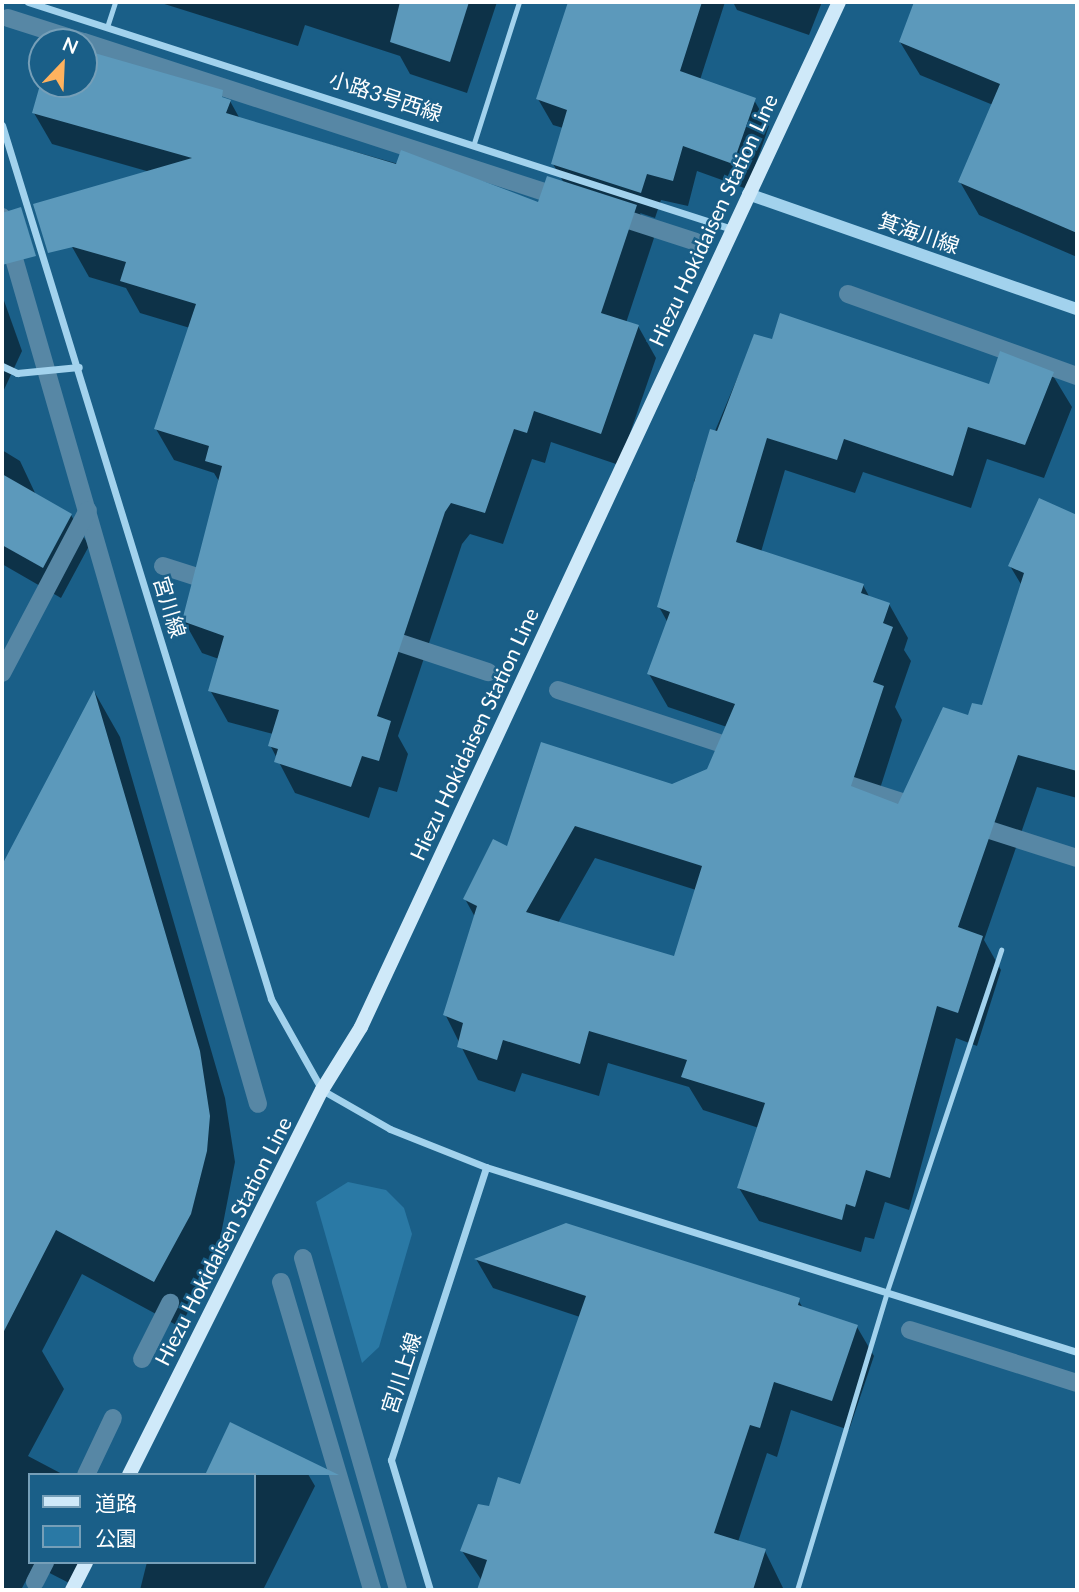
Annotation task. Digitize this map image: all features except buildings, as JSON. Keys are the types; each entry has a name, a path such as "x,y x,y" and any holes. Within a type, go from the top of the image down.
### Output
{"main road":[{"name":"Hiezu Hokidaisen Station Line","path":"130,1473 322,1090 360,1027 839,2"},
{"path":"72,1590 85,1564"}],"street":[{"name":"小路3号西線","path":"28,2 474,143 732,229"},
{"name":"宮川線","path":"2,125 79,367 271,999 322,1090"},
{"name":"箕海川線","path":"748,194 1077,309"},
{"path":"2,366 18,373 79,367"},
{"path":"322,1090 390,1129 486,1167 1077,1352"},
{"name":"宮川上線","path":"430,1590 391,1460 486,1167"}],"lane":[{"path":"107,27 116,2"},
{"path":"474,143 519,2"},
{"path":"797,1590 887,1291 1001,950"}],"green space":[{"path":"348,1182 386,1190 404,1208 412,1234 379,1347 362,1363 316,1202"}],"waterway":[{"path":"8,18 39,28"},
{"path":"98,47 563,198"},
{"path":"610,214 696,242"},
{"path":"2,217 258,1104"},
{"path":"848,294 1077,376"},
{"path":"2,673 88,510"},
{"path":"163,566 216,583"},
{"path":"379,636 488,672"},
{"path":"558,690 741,750"},
{"path":"831,779 921,808"},
{"path":"971,824 1077,858"},
{"path":"303,1258 398,1590"},
{"path":"281,1282 372,1590"},
{"path":"142,1359 170,1303"},
{"path":"910,1330 1077,1383"},
{"path":"87,1473 113,1418"},
{"path":"35,1582 44,1564"}]}
